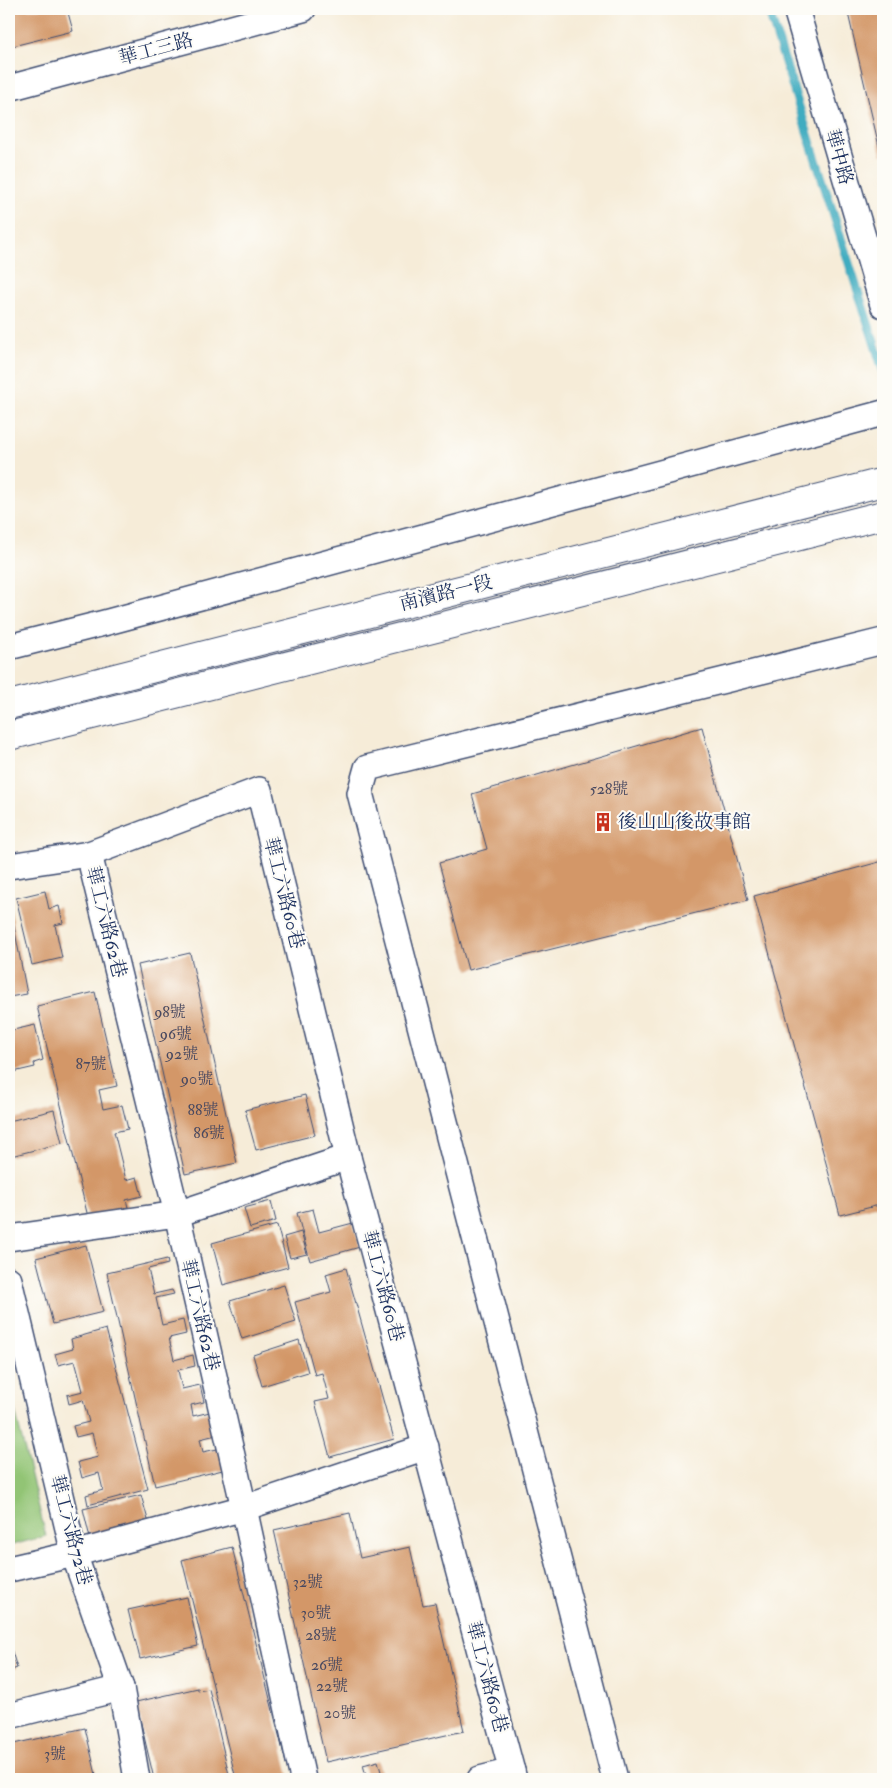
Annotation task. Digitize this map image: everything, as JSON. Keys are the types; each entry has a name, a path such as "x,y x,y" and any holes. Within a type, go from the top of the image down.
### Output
{"main road":[{"name":"南濱路一段","path":"9,705 883,482"},
{"name":"南濱路一段","path":"9,736 883,515"}],"street":[{"name":"華工三路","path":"9,88 303,9"},
{"name":"華中路","path":"796,9 883,305"},
{"path":"9,647 883,413"},
{"path":"615,1779 360,792 367,768 883,640"},
{"name":"華工六路60巷","path":"89,854 259,790 348,1157 513,1775"},
{"path":"9,866 89,854"},
{"name":"華工六路62巷","path":"89,854 177,1214 244,1508 302,1779"},
{"path":"9,1238 177,1214 348,1157"},
{"name":"華工六路72巷","path":"9,1280 74,1554 121,1688 137,1779"},
{"path":"9,1569 74,1554 244,1508 426,1447"},
{"path":"9,1716 121,1688"},
{"path":"480,1779 513,1775"}],"green space":[{"path":"9,1386 46,1536 9,1546"}],"building":[{"path":"9,9 67,9 73,31 9,47"},
{"path":"847,9 883,9 883,154 881,155"},
{"name":"後山山後故事館","path":"702,727 748,900 468,970 439,863 487,849 472,794"},
{"path":"883,861 883,1204 840,1215 754,896"},
{"path":"45,891 49,909 59,906 63,923 55,925 62,958 32,965 16,898"},
{"path":"9,901 27,994 9,997"},
{"path":"190,953 237,1163 185,1174 138,965"},
{"path":"95,992 117,1086 99,1090 103,1109 122,1105 128,1129 114,1132 126,1180 137,1177 142,1196 126,1200 128,1207 88,1217 37,1006"},
{"path":"35,1025 43,1060 34,1063 35,1067 9,1073 9,1031"},
{"path":"305,1095 315,1135 256,1150 245,1110"},
{"path":"54,1110 62,1143 11,1156 9,1148 9,1121"},
{"path":"271,1201 276,1221 250,1228 244,1208"},
{"path":"313,1209 319,1232 353,1223 360,1247 310,1261 297,1213"},
{"path":"277,1225 288,1267 223,1285 212,1243"},
{"path":"301,1232 307,1254 290,1258 284,1237"},
{"path":"86,1245 103,1312 53,1324 36,1258"},
{"path":"167,1259 168,1264 148,1269 154,1294 172,1290 174,1294 156,1298 162,1325 183,1320 186,1334 169,1338 174,1360 193,1355 195,1366 178,1370 182,1389 200,1385 204,1402 191,1405 193,1416 210,1412 216,1435 200,1439 203,1452 222,1448 227,1469 155,1486 107,1273"},
{"path":"346,1268 394,1439 330,1457 315,1402 329,1399 322,1373 315,1375 295,1302 331,1292 326,1274"},
{"path":"284,1285 296,1322 242,1339 230,1301"},
{"path":"106,1329 148,1489 88,1505 86,1495 103,1490 99,1473 82,1478 78,1462 98,1457 92,1433 76,1437 73,1426 89,1422 83,1400 69,1404 67,1395 83,1391 75,1361 58,1365 55,1354 73,1349 71,1339"},
{"path":"299,1340 308,1372 262,1386 253,1355"},
{"path":"141,1495 150,1527 91,1542 83,1509"},
{"path":"350,1513 360,1558 410,1547 423,1605 435,1603 464,1731 326,1762 274,1530"},
{"path":"232,1547 290,1779 236,1779 182,1560"},
{"path":"187,1597 198,1646 140,1659 128,1610"},
{"path":"9,1642 17,1668 9,1671"},
{"path":"198,1688 198,1691 209,1689 230,1779 154,1779 136,1702"},
{"path":"85,1728 97,1779 9,1779 9,1745"},
{"path":"378,1761 383,1779 367,1779 363,1765"}],"waterway":[{"path":"768,9 883,370"}],"place":[{"name":"後山山後故事館","path":"603,822"}]}
